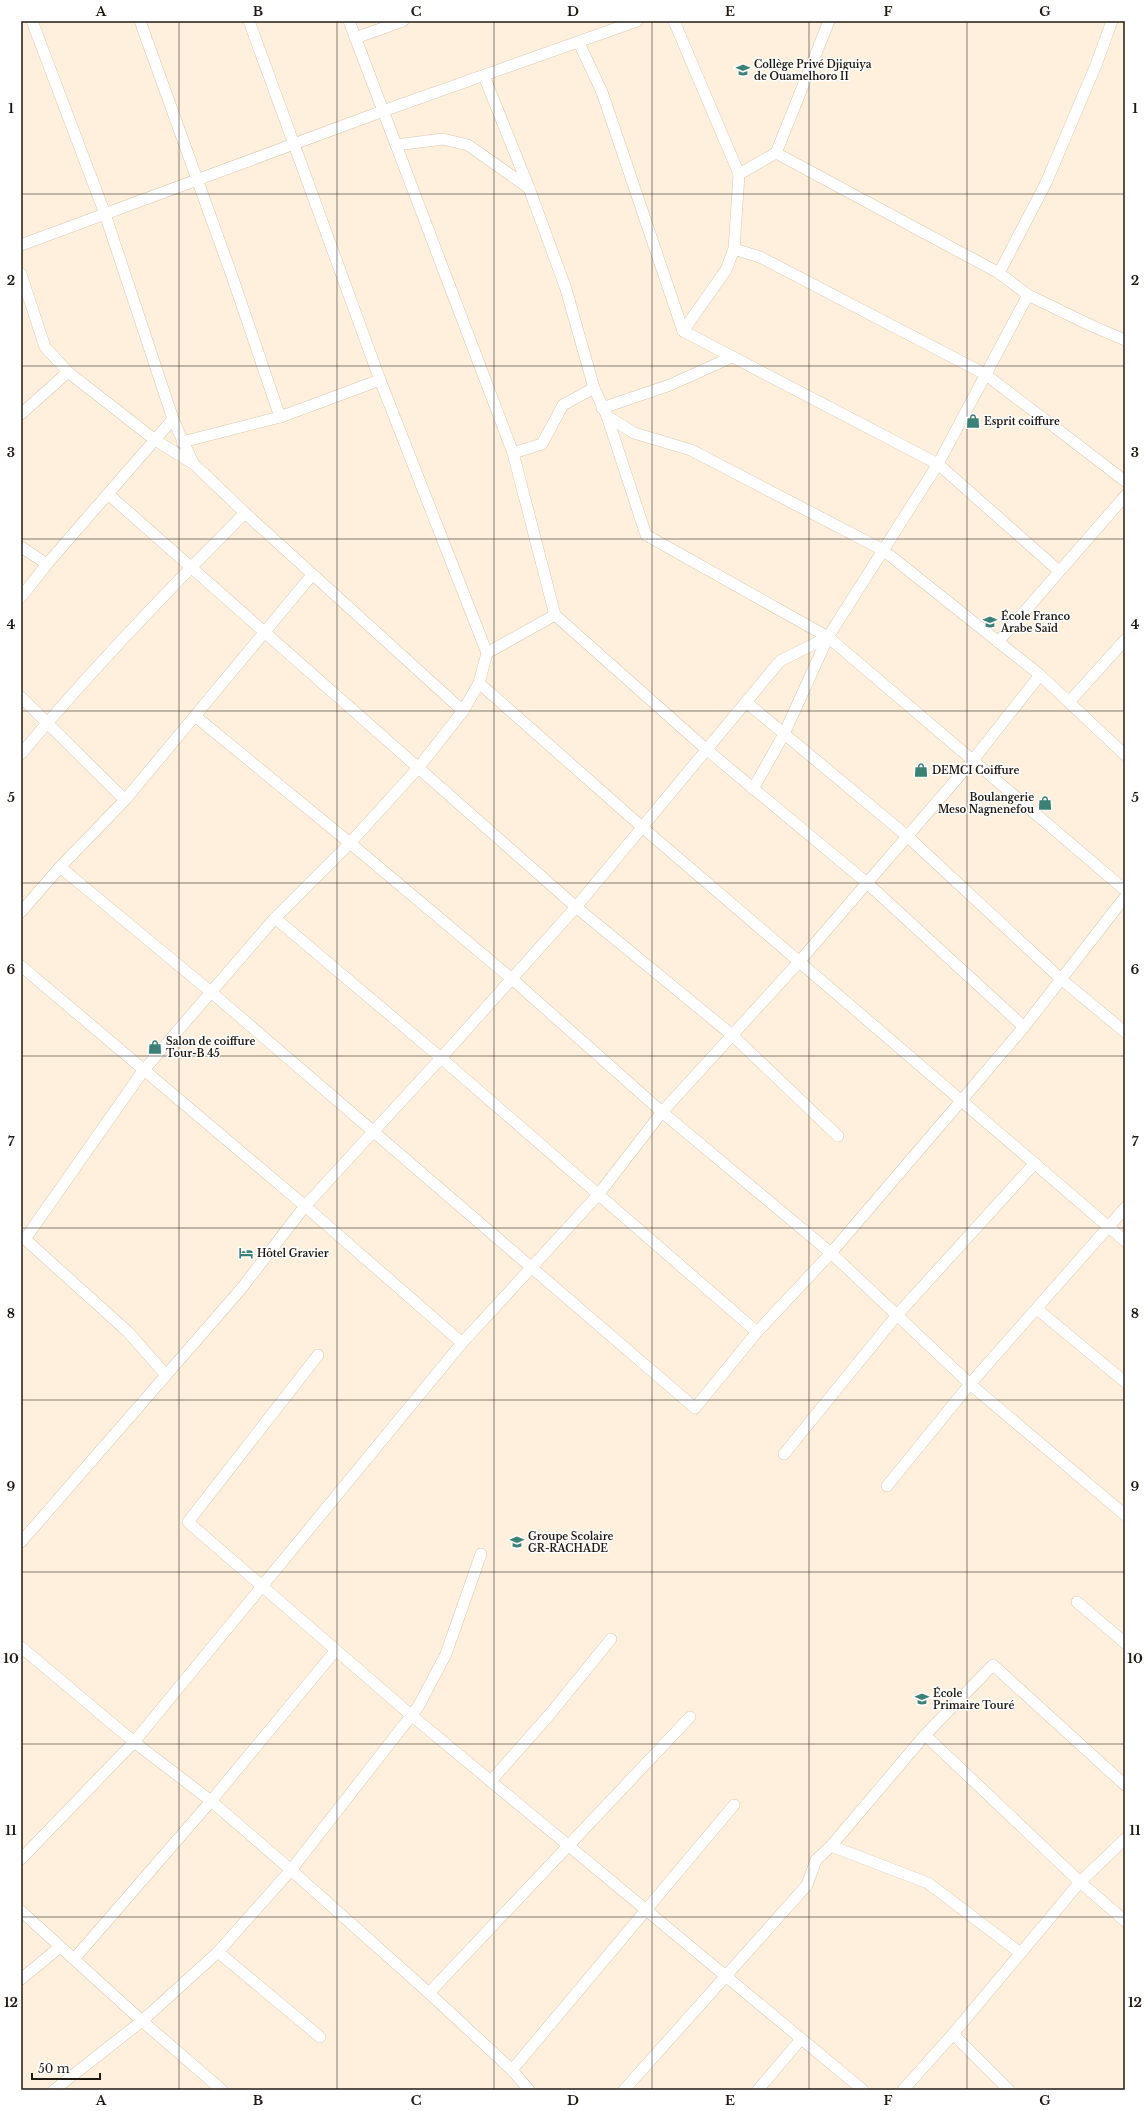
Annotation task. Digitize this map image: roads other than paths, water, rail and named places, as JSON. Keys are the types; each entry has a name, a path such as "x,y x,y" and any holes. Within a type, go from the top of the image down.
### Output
{"street":[{"path":"32,21 104,214 173,419 182,442 194,464"},
{"path":"140,21 232,276 280,417"},
{"path":"166,1375 128,1332 25,1239 143,1071 275,918 350,843 419,767 463,711 479,683 486,653 380,380 296,144 249,21"},
{"path":"349,21 513,453 555,615 707,750 866,883 1024,1027"},
{"path":"355,38 403,21"},
{"path":"21,245 383,111 579,43 637,21"},
{"path":"674,21 739,174 734,249 726,270 683,331"},
{"path":"739,174 776,153 829,21"},
{"path":"999,273 1046,183 1096,65 1112,21"},
{"path":"579,43 602,92 683,331 938,464 1059,572"},
{"path":"484,76 529,188 566,289 594,388 604,412 646,535 828,637 1125,890"},
{"path":"396,145 443,139 468,145 529,188"},
{"path":"776,153 999,273 1028,295 1125,340"},
{"path":"734,249 760,257 985,374 1125,481"},
{"path":"21,274 45,347 68,372 155,440 194,464 244,514 463,711"},
{"path":"753,789 784,734 828,637 938,464 1028,295"},
{"path":"604,412 670,385 732,357"},
{"path":"21,414 68,372"},
{"path":"182,442 280,417 380,380"},
{"path":"513,453 542,444 562,406 594,388"},
{"path":"604,412 634,433 690,450 883,550 1040,675 1125,755"},
{"path":"21,597 46,564 173,419"},
{"path":"108,494 419,767 477,822 576,907 732,1035 838,1136"},
{"path":"998,642 1125,496"},
{"path":"21,754 46,723 191,567 244,514"},
{"path":"21,547 46,564"},
{"path":"21,912 60,867 125,800 312,575"},
{"path":"486,653 555,615"},
{"path":"21,1542 241,1289 305,1206 441,1058 576,907 780,661 828,637"},
{"path":"1069,702 1125,640"},
{"path":"21,1859 134,1742 462,1343 598,1195 662,1112 799,962 908,836 973,760 1040,675"},
{"path":"479,683 642,827 1125,1241"},
{"path":"21,697 125,800"},
{"path":"746,702 908,836 1061,979 1125,1032"},
{"path":"195,716 350,843 512,979 662,1112 831,1253 970,1384 1125,1514"},
{"path":"60,867 211,992 695,1408 757,1332 831,1253 1024,1027 1125,898"},
{"path":"275,918 441,1058 757,1332"},
{"path":"21,966 143,1071 305,1206 462,1343"},
{"path":"784,1454 897,1315 1034,1163"},
{"path":"887,1486 970,1384 1125,1208"},
{"path":"1037,1309 1125,1382"},
{"path":"318,1355 188,1522 411,1715 647,1910 724,1977 863,2090"},
{"path":"54,2090 142,2021 218,1952 291,1870 418,1707 446,1654 481,1554"},
{"path":"1077,1602 1125,1643"},
{"path":"491,1781 550,1714 611,1639"},
{"path":"21,1647 134,1742 211,1801 291,1870 429,1993 512,2070 529,2090"},
{"path":"74,1959 211,1801 336,1650"},
{"path":"624,2090 808,1885 816,1860 831,1846 925,1735 993,1665 1125,1785"},
{"path":"429,1993 690,1717"},
{"path":"925,1735 1080,1882 1125,1921"},
{"path":"512,2070 734,1805"},
{"path":"903,2090 953,2034 1019,1952 1080,1882 1125,1839"},
{"path":"831,1846 928,1882 1019,1952"},
{"path":"21,1911 215,2088"},
{"path":"21,1979 60,1946"},
{"path":"218,1952 320,2037"},
{"path":"953,2034 1009,2090"},
{"path":"758,2090 801,2039"}],"place":[{"name":"Collège Privé Djiguiya de Ouamelhoro II","path":"743,70"},
{"name":"Esprit coiffure","path":"973,421"},
{"name":"École Franco Arabe Saïd","path":"990,622"},
{"name":"DEMCI Coiffure","path":"921,770"},
{"name":"Boulangerie Meso Nagnenefou","path":"1045,803"},
{"name":"Salon de coiffure Tour-B 45","path":"155,1047"},
{"name":"Hôtel Gravier","path":"246,1253"},
{"name":"Groupe Scolaire GR-RACHADE","path":"517,1542"},
{"name":"École Primaire Touré","path":"922,1699"}]}
